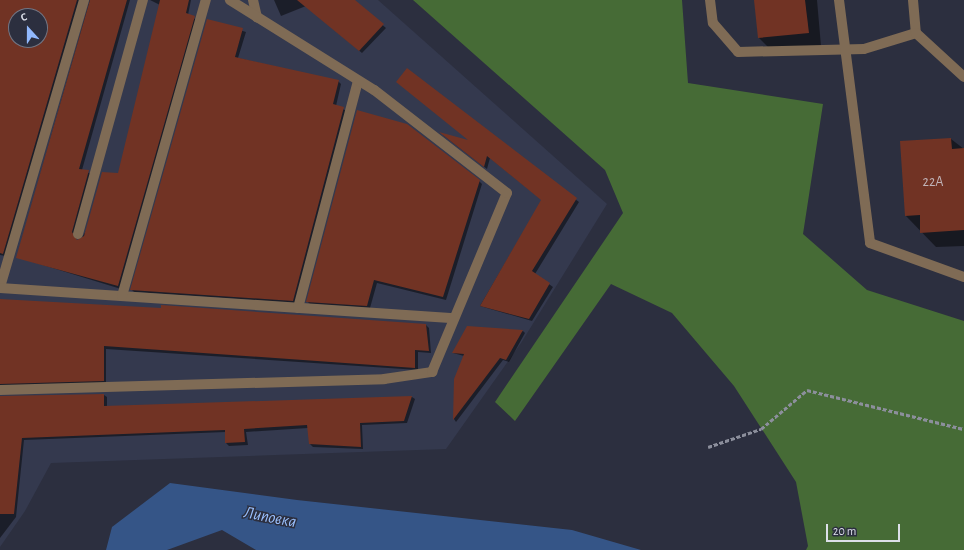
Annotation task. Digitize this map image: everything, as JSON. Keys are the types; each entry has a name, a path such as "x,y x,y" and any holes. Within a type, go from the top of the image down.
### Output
{"lane":[{"path":"84,0 0,288 454,318"},
{"path":"78,234 143,0"},
{"path":"122,296 206,0"},
{"path":"0,390 384,379 432,372 507,193 358,80 230,0"},
{"path":"253,0 257,18"},
{"path":"710,0 713,23 738,52 864,50 916,33"},
{"path":"839,0 870,243 964,277"},
{"path":"913,0 916,33 964,77"},
{"path":"298,308 358,80"}],"path":[{"path":"708,447 761,429 806,390 964,429"}],"shaded area":[{"path":"0,0 378,0 607,204 521,343 446,449 51,463 25,511 0,547"}],"green space":[{"path":"413,0 682,0 688,83 823,104 803,234 867,290 964,321 964,550 806,550 808,546 796,482 734,386 672,313 611,284 515,421 495,402 623,213 605,170"}],"water":[{"name":"Липовка","path":"170,483 297,500 572,530 641,550 256,550 222,530 167,550 106,550 112,527"}],"building":[{"path":"0,0 77,0 3,254 0,253"},
{"path":"90,0 127,0 79,169 89,170 72,232 77,240 84,236 102,172 118,173 160,0 189,0 186,13 195,16 118,286 16,258"},
{"path":"297,0 355,0 384,24 359,51"},
{"path":"754,0 805,0 809,33 758,38"},
{"path":"207,19 243,28 235,57 339,80 333,104 344,107 293,301 130,290"},
{"path":"407,68 577,198 532,271 550,283 529,319 480,306 541,200 487,156 484,167 439,132 468,140 396,82"},
{"path":"357,110 407,124 480,180 443,297 374,280 367,306 306,302"},
{"path":"951,138 952,149 964,148 964,230 920,233 920,215 905,216 900,141"},
{"path":"0,299 161,308 161,305 426,324 429,351 415,350 415,368 104,346 104,381 0,384"},
{"path":"467,326 523,330 506,360 500,358 453,420 454,379 464,354 452,353"},
{"path":"104,394 104,406 412,396 404,421 360,423 361,447 309,444 307,425 244,429 245,442 225,443 225,430 22,438 14,514 0,514 0,396"}]}
